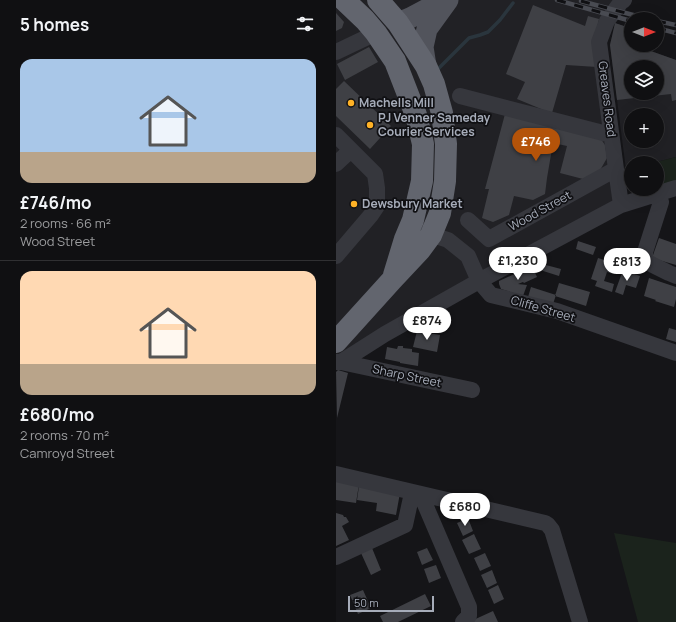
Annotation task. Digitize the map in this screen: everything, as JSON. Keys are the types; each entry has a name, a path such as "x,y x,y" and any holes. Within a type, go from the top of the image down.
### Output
{"highway":[{"path":"344,0 366,20 387,19"},
{"path":"338,355 392,280 420,250 431,235 440,213 445,181 446,144 442,113 434,84 426,66 387,19"},
{"path":"387,19 395,61 416,115 423,144 422,181 413,220 405,239 392,280"}],"main road":[{"path":"387,19 402,6 419,0"},
{"path":"387,19 410,18 444,0"},
{"path":"426,66 423,47 427,29 448,0"}],"street":[{"name":"Greaves Road","path":"622,205 599,42 607,21 624,0"},
{"path":"336,52 387,19"},
{"path":"460,96 611,135"},
{"path":"336,135 375,174 377,188 377,206 336,256"},
{"path":"336,164 351,150"},
{"name":"Wood Street","path":"468,220 489,239 616,169"},
{"path":"664,192 676,188"},
{"path":"338,355 385,334 479,280 622,205 650,196"},
{"path":"657,196 661,202 644,252 646,261 676,276"},
{"name":"Cliffe Street","path":"410,228 448,240 468,256 479,280 491,295 556,311 676,353"},
{"name":"Sharp Street","path":"338,355 472,390"},
{"path":"336,474 416,494 545,523 552,530 580,622"},
{"path":"336,557 406,526 416,494"},
{"path":"416,494 470,607 469,616 463,622"}],"shaded area":[{"path":"336,0 624,0 599,42 621,205 336,366"},
{"path":"615,23 624,26 624,52 654,52 676,60 676,157 664,160 664,156 624,156 610,45"},
{"path":"676,157 676,182 664,186 664,160"},
{"path":"614,533 676,543 676,622 638,622"}],"building":[{"path":"533,5 585,26 588,16 599,19 593,47 597,67 566,65 552,113 517,99 525,82 506,74"},
{"path":"336,13 344,22 342,28 336,31"},
{"path":"615,23 624,26 624,52 654,52 676,60 676,100 672,101 671,94 664,95 664,60 624,60 624,99 617,100 610,45"},
{"path":"369,47 378,62 345,80 337,64"},
{"name":"Machells Mill","path":"344,81 391,126 370,149 336,116 336,89"},
{"path":"505,114 599,136 605,145 607,158 599,172 583,179 560,173 567,146 553,143 545,194 533,200 514,196 509,215 493,222 482,218 489,189 485,189"},
{"path":"659,238 676,244 676,265 652,258"},
{"path":"578,241 596,247 593,255 576,249"},
{"path":"598,258 617,264 613,274 607,272 604,281 614,284 612,292 595,286 597,281 591,279"},
{"path":"542,264 561,269 559,276 540,270"},
{"path":"532,266 537,277 518,284 527,285 523,296 501,289 499,281"},
{"path":"623,270 640,276 636,288 626,285 623,295 615,292"},
{"path":"649,278 676,287 674,307 644,296"},
{"path":"559,283 590,292 586,306 555,296"},
{"path":"531,287 556,295 553,304 528,297"},
{"path":"440,310 450,312 448,327 438,326"},
{"path":"669,328 676,330 676,342 666,339"},
{"path":"417,331 440,335 437,352 413,347"},
{"path":"398,346 412,349 412,352 419,353 418,366 385,359 387,347 397,349"},
{"path":"338,370 348,373 337,418 336,372"},
{"path":"336,481 359,484 356,503 336,500"},
{"path":"359,486 400,493 396,515 376,511 377,503 357,500"},
{"path":"336,513 346,517 349,522 342,526 349,540 336,546"},
{"path":"468,518 473,531 463,536 457,523"},
{"path":"474,534 481,549 469,554 462,540"},
{"path":"372,548 381,570 371,575 361,553"},
{"path":"427,548 433,560 422,565 417,552"},
{"path":"485,553 491,566 480,571 474,558"},
{"path":"436,565 441,578 429,583 424,569"},
{"path":"492,570 497,583 487,588 481,575"},
{"path":"498,585 504,599 494,604 488,590"},
{"path":"363,590 371,608 358,614 350,595"},
{"path":"425,594 431,606 398,622 383,622 380,616"},
{"path":"493,611 498,622 469,622"}],"waterway":[{"path":"439,68 469,38 488,32 500,20 513,3"}],"railway":[{"path":"557,0 624,19"},
{"path":"581,1 624,13"},
{"path":"664,22 676,25"},
{"path":"664,30 676,33"}],"place":[{"name":"Machells Mill","path":"351,103"},
{"name":"PJ Venner Sameday Courier Services","path":"370,125"},
{"name":"Dewsbury Market","path":"354,204"}]}
